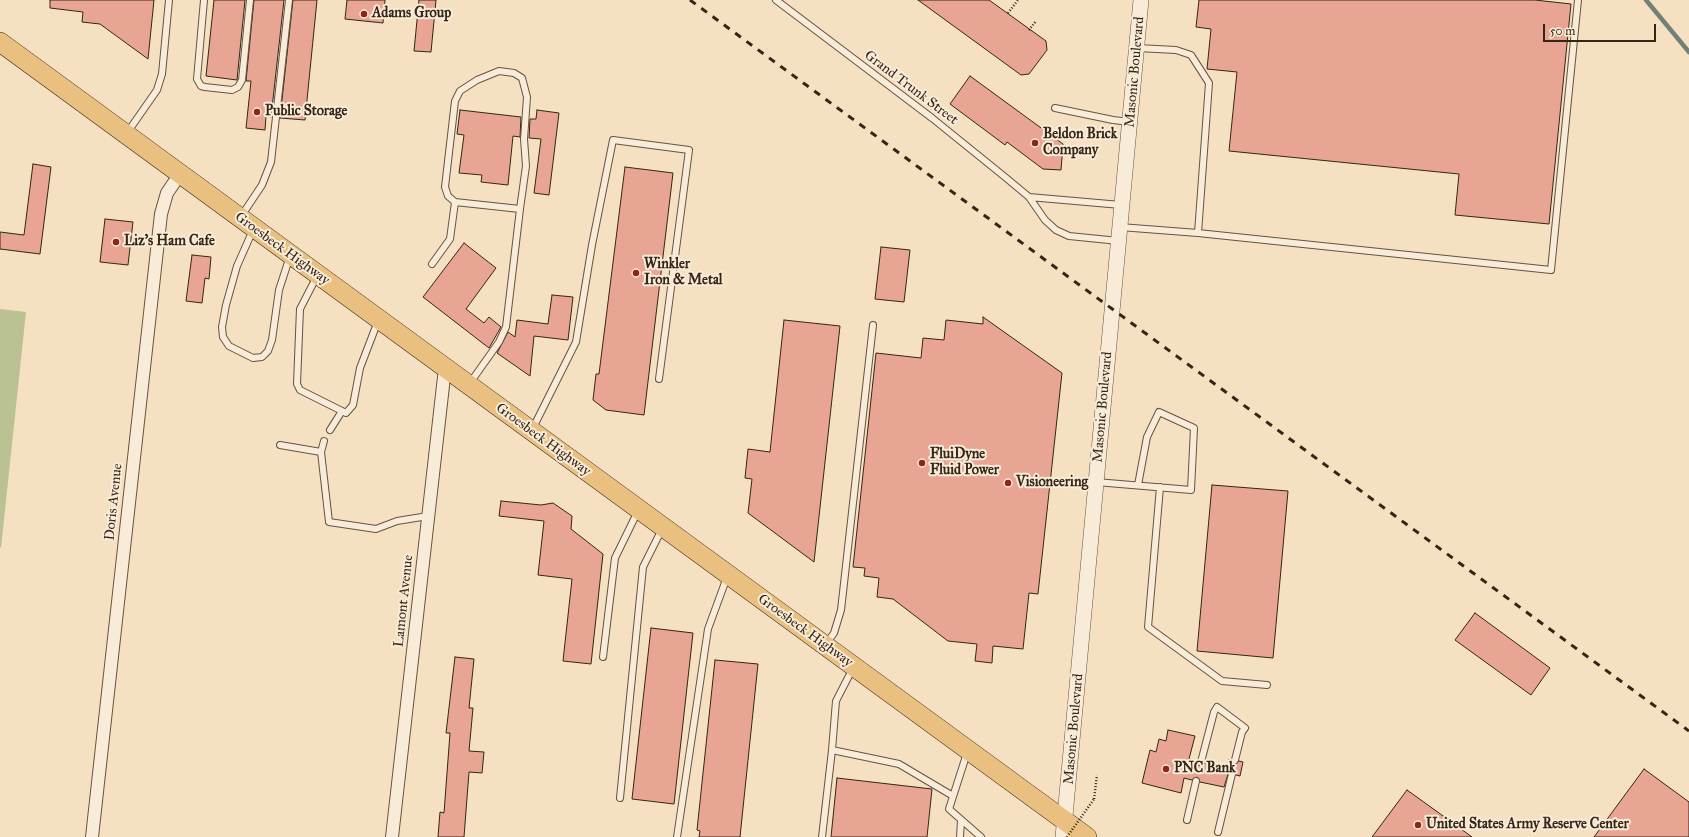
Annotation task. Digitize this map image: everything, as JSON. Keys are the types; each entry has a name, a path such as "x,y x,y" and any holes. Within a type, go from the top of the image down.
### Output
{"main road":[{"name":"Groesbeck Highway","path":"0,42 968,751 1065,832 1087,837"}],"street":[{"name":"Masonic Boulevard","path":"1065,832 1096,482 1142,0"},
{"name":"Doris Avenue","path":"92,837 160,214 168,193 180,174"},
{"name":"Lamont Avenue","path":"392,837 445,368"}],"lane":[{"path":"126,135 157,90 162,74 169,0"},
{"path":"204,0 196,79 201,86 232,90 238,88 242,80 250,0"},
{"path":"289,0 271,162 247,223 222,327 223,337 229,346 253,358 262,357 268,351 272,340 279,290 290,255"},
{"name":"Grand Trunk Street","path":"776,0 932,118 1029,197 1045,220 1062,234 1069,236 1198,233 1551,270 1578,0"},
{"path":"1137,48 1176,50 1191,55 1208,83 1198,233"},
{"path":"468,386 499,342 506,327 526,166 524,139 528,97 522,78 514,73 499,72 477,80 460,91 455,101 445,188 448,196 455,202 520,209"},
{"path":"1055,108 1130,122"},
{"path":"531,431 576,342 592,245 613,140 689,150 659,380"},
{"path":"1029,197 1122,205"},
{"path":"432,264 450,239 455,202"},
{"path":"318,275 300,310 297,384 300,390 346,413 353,405 360,368 378,319"},
{"path":"825,646 834,634 841,610 873,325"},
{"path":"330,430 342,411"},
{"path":"1096,482 1191,490 1194,428 1159,412 1147,437 1138,485"},
{"path":"324,442 321,452 330,522 376,529 397,521 428,516"},
{"path":"280,445 321,452"},
{"path":"1160,487 1148,627 1222,681 1267,685"},
{"path":"603,657 615,558 638,510"},
{"path":"620,798 644,567 662,528"},
{"path":"677,837 708,629 728,575"},
{"path":"822,837 836,701 853,667"},
{"path":"1201,762 1214,712 1217,707 1245,728 1242,732 1235,760"},
{"path":"832,750 899,764 953,796"},
{"path":"968,751 949,809 981,837"},
{"path":"1218,832 1232,774"},
{"path":"1187,820 1196,781"},
{"path":"960,837 961,820"}],"path":[{"path":"1008,14 1018,0"},
{"path":"1029,30 1036,21"},
{"path":"1065,832 1094,799 1097,775"}],"green space":[{"path":"0,309 26,312 1,548 0,547"}],"building":[{"path":"50,0 154,0 148,59 100,24 82,22 83,12 50,8"},
{"path":"214,0 245,0 237,80 206,76"},
{"path":"254,0 284,0 271,117 266,116 265,130 246,128 251,81 246,81"},
{"path":"293,0 317,0 305,120 280,118"},
{"name":"Adams Group","path":"347,0 385,0 383,23 345,19"},
{"path":"419,0 436,0 431,52 414,51"},
{"path":"918,0 989,0 1046,41 1047,50 1029,74 1021,75"},
{"path":"1199,0 1535,0 1571,4 1549,224 1455,215 1459,174 1229,151 1237,72 1207,69 1211,29 1196,27"},
{"path":"970,76 1063,144 1061,170 1043,169 1007,142 1005,145 950,104"},
{"path":"460,110 521,117 520,137 513,136 508,185 481,182 482,175 459,173 464,135 457,134"},
{"path":"537,110 559,113 549,195 534,193 541,139 529,138 530,119 536,119"},
{"path":"33,164 51,167 40,254 0,249 0,232 24,235"},
{"name":"Winkler Iron & Metal","path":"625,167 673,173 644,415 606,410 593,400 596,374 599,374"},
{"name":"Liz's Ham Cafe","path":"105,219 133,222 128,265 100,262"},
{"path":"464,243 496,268 466,309 484,323 489,317 501,327 489,348 423,297"},
{"path":"881,247 910,250 904,302 875,299"},
{"path":"192,255 211,257 209,279 205,278 202,303 186,301"},
{"path":"552,295 573,297 568,340 534,336 530,376 497,353 508,332 515,337 517,320 548,324"},
{"path":"983,317 1062,373 1038,594 1029,593 1023,649 993,646 992,663 975,661 977,644 948,641 893,599 877,597 879,578 864,576 865,568 853,567 876,353 921,358 923,338 944,340 946,320 983,324"},
{"path":"784,320 840,326 814,562 748,513 752,479 745,478 748,449 770,452"},
{"path":"1212,485 1288,491 1273,658 1197,651"},
{"path":"501,501 541,505 553,503 572,516 571,529 603,554 591,664 563,661 572,579 538,575 544,521 499,516"},
{"path":"1475,613 1550,668 1531,695 1455,640"},
{"path":"651,628 693,633 674,804 632,799"},
{"path":"455,657 474,659 469,708 473,708 469,751 484,752 482,773 469,772 464,837 438,837 440,812 444,813 450,733 446,733"},
{"path":"715,660 758,664 740,837 699,837 700,831 697,830"},
{"name":"PNC Bank","path":"1168,730 1195,736 1189,759 1197,761 1198,765 1203,766 1205,763 1226,769 1229,759 1234,764 1239,761 1243,762 1240,776 1236,775 1233,770 1229,771 1224,787 1200,782 1197,777 1192,780 1184,778 1181,793 1142,783 1150,750 1156,752 1159,739 1166,741"},
{"path":"1644,769 1689,802 1689,837 1594,837"},
{"path":"837,778 932,789 927,837 831,837"},
{"name":"United States Army Reserve Center","path":"1407,790 1439,813 1472,837 1372,837"}],"waterway":[{"path":"1646,0 1689,52"}],"railway":[{"path":"690,0 1689,731"}],"place":[{"name":"Adams Group","path":"364,14"},
{"name":"Public Storage","path":"257,112"},
{"name":"Beldon Brick Company","path":"1035,143"},
{"name":"Liz's Ham Cafe","path":"116,242"},
{"name":"Winkler Iron & Metal","path":"636,273"},
{"name":"FluiDyne Fluid Power","path":"922,463"},
{"name":"Visioneering","path":"1008,483"},
{"name":"PNC Bank","path":"1166,769"},
{"name":"United States Army Reserve Center","path":"1418,825"}]}
